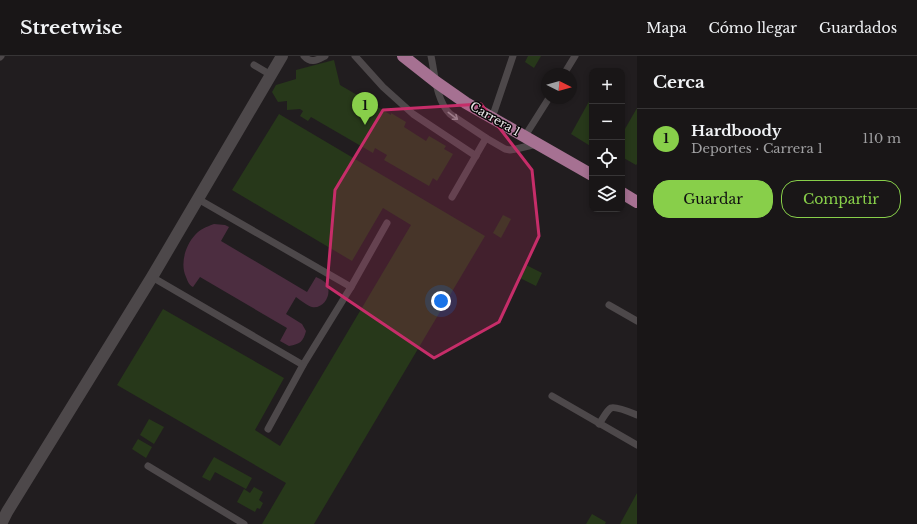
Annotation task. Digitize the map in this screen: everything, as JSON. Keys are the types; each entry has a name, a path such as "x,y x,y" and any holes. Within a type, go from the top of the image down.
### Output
{"main road":[{"name":"Carrera 1","path":"404,56 436,82 466,103 589,173"},
{"path":"625,195 637,202"}],"street":[{"path":"1,524 3,510 152,277 282,56"}],"lane":[{"path":"304,56 311,61 325,56"},
{"path":"355,56 383,87 413,114 476,156"},
{"path":"431,56 436,82 445,110 505,149 510,150 538,144"},
{"path":"492,118 513,56"},
{"path":"568,68 575,56"},
{"path":"254,65 271,75"},
{"path":"525,136 545,104"},
{"path":"452,197 486,138"},
{"path":"198,199 351,287"},
{"path":"268,429 303,365 351,287 387,224"},
{"path":"152,277 303,365"},
{"path":"609,305 637,322"},
{"path":"552,396 637,445"},
{"path":"600,424 608,411 612,408 637,415"},
{"path":"148,466 244,524"}],"highlighted area":[{"path":"481,104 532,170 539,236 499,322 434,358 327,286 335,190 383,110"}],"shaded area":[{"path":"214,224 229,227 221,241 307,292 316,277 326,284 328,296 320,306 312,307 296,297 286,314 302,324 306,331 304,338 300,342 289,346 280,341 287,328 200,277 193,287 187,280 183,266 184,255 191,239 203,228"}],"building":[{"path":"528,56 541,56 534,68 525,62"},
{"path":"334,60 340,85 391,115 391,113 406,122 404,127 426,141 429,136 446,146 444,149 453,154 437,181 433,178 429,186 384,160 387,155 375,148 373,153 311,117 308,121 300,116 303,111 300,109 287,110 287,101 278,102 272,92 276,85 296,79 296,70"},
{"path":"589,101 589,145 571,134"},
{"path":"637,108 636,165 625,159 625,129"},
{"path":"279,114 485,236 314,524 262,524 286,483 117,385 163,309 284,378 255,430 280,446 411,225 383,208 352,261 232,190"},
{"path":"503,215 511,219 501,238 493,233"},
{"path":"526,265 542,273 536,286 520,278"},
{"path":"149,419 164,427 154,444 140,435"},
{"path":"138,439 152,447 146,458 132,449"},
{"path":"214,457 252,478 246,489 215,472 210,481 202,477"},
{"path":"254,487 263,492 259,500 263,503 260,509 257,508 255,512 237,502 244,489 250,493"},
{"path":"637,493 637,524 620,524"},
{"path":"592,514 606,522 605,524 586,524"}],"place":[{"name":"Hardboody","path":"365,125"}]}
